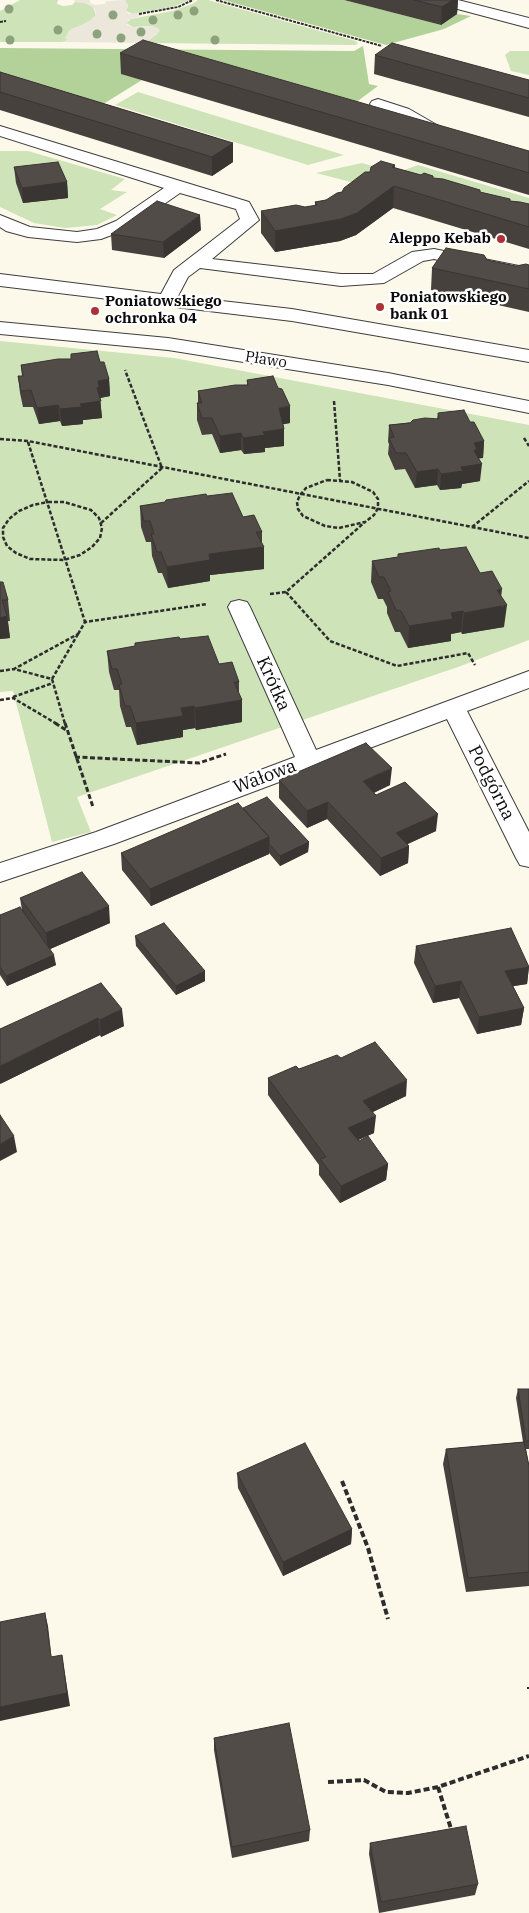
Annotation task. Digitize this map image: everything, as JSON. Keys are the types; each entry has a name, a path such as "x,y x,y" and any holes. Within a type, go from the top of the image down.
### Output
{"street":[{"path":"440,0 529,23"},
{"path":"378,104 403,112 438,135 457,140"},
{"path":"0,131 243,206 250,220 181,274 166,299"},
{"path":"0,220 12,227 28,232 77,237 101,234 122,226 177,187"},
{"path":"196,262 341,280 377,279 418,256 434,254 529,274"},
{"path":"0,280 166,299 363,326 529,356"},
{"name":"Pławo","path":"0,328 168,344 388,379 529,406"},
{"name":"Krótka","path":"239,607 309,761"},
{"name":"Wałowa","path":"0,873 105,838 529,679"},
{"name":"Podgórna","path":"453,707 529,858"}],"path":[{"path":"139,14 178,7 193,0"},
{"path":"216,0 382,46"},
{"path":"0,22 6,22"},
{"path":"114,339 162,468"},
{"path":"333,392 340,480"},
{"path":"0,439 28,441 529,538"},
{"path":"0,700 13,698 52,681 85,622 28,441"},
{"path":"101,523 162,468"},
{"path":"262,596 286,592 374,515 377,510 378,499 373,492 358,484 340,480 316,483 306,488 297,502 298,509 303,516 312,522 339,528 365,522"},
{"path":"472,527 529,481"},
{"path":"48,502 64,502 78,505 90,510 99,518 102,528 100,538 92,548 80,555 64,560 47,561 30,559 16,554 7,546 1,537 3,528 9,518 33,505 48,502"},
{"path":"286,592 330,641 397,666 468,653 476,668"},
{"path":"85,622 215,603"},
{"path":"0,671 14,669 78,634"},
{"path":"14,669 52,681"},
{"path":"52,681 75,757 105,838"},
{"path":"13,698 67,730"},
{"path":"342,1481 368,1548 388,1619"},
{"path":"328,1782 364,1780 386,1792 408,1793 438,1787 529,1756"},
{"path":"438,1787 454,1839"}],"green space":[{"path":"20,0 58,0 57,4 63,6 72,5 75,2 84,2 93,7 96,15 92,20 69,31 67,40 64,42 0,42 0,11"},
{"path":"125,0 190,0 175,6 133,14 126,11 128,6"},
{"path":"198,0 208,0 356,41 358,44 145,43 157,34 152,26 133,27 126,23 131,19 172,11"},
{"path":"223,0 344,0 441,25 457,14 471,16 444,29 386,45"},
{"path":"363,46 369,84 378,86 347,109 122,74 142,80 84,116 0,90 0,48 354,51"},
{"path":"510,51 529,51 529,75 511,71 505,55"},
{"path":"138,92 344,155 308,165 115,105"},
{"path":"0,151 28,151 125,179 111,190 127,192 100,209 117,215 97,225 65,228 34,223 0,207"},
{"path":"362,163 396,173 418,165 529,198 529,214 359,184 316,173"},
{"path":"0,341 174,358 529,425 529,640 458,667 77,797 91,832 52,842 13,691 0,692"}],"shaded area":[{"path":"74,0 90,0 90,3 95,5 105,4 106,1 125,0 128,5 126,12 130,14 137,13 141,16 128,20 127,25 133,27 152,26 160,31 145,43 62,42 67,40 65,38 71,29 87,23 96,15 95,9 89,4 75,2"}],"building":[{"path":"414,0 453,0 442,7"},
{"path":"143,40 529,151 529,173 120,53"},
{"path":"392,43 529,80 529,98 375,55"},
{"path":"0,72 233,143 212,157 0,92"},
{"path":"381,161 395,165 392,167 421,175 424,173 433,176 433,178 443,179 480,190 480,192 510,199 510,201 529,204 529,227 394,186 357,213 341,219 275,231 261,211 296,205 305,207 317,205 315,202 326,200 342,192 344,188 365,172 370,172 371,167"},
{"path":"58,162 67,182 22,188 14,167"},
{"path":"157,201 200,215 163,242 111,234"},
{"path":"446,248 484,255 487,260 516,266 529,265 529,289 432,268"},
{"path":"97,351 100,362 104,362 109,379 98,381 99,387 97,388 101,401 80,404 82,407 60,409 58,405 37,408 31,390 21,391 18,376 23,376 21,365 58,359 71,359 71,354"},
{"path":"273,376 278,388 282,389 290,406 279,408 284,429 263,432 265,435 243,438 241,433 220,436 212,418 202,418 197,403 202,403 198,391 235,385 248,385 247,380"},
{"path":"464,410 470,422 474,422 484,441 474,443 477,449 474,451 482,464 461,467 463,471 441,474 438,469 417,472 406,453 396,453 389,438 394,437 389,425 410,423 413,420 425,418 439,419 438,413"},
{"path":"232,493 243,517 254,515 262,532 256,532 264,547 209,554 210,560 167,567 161,552 157,552 151,534 154,534 150,521 144,521 140,506 206,494 207,496"},
{"path":"466,547 480,573 492,571 502,589 497,590 507,605 464,613 463,611 451,613 453,619 409,626 401,611 396,610 388,592 391,591 384,577 379,577 372,561 398,557 398,554 439,548 440,550"},
{"path":"0,582 3,582 8,600 2,600 7,616 0,618"},
{"path":"208,636 219,664 232,662 239,682 234,682 242,700 195,708 194,706 181,708 183,716 136,723 130,706 125,706 119,685 122,684 117,669 112,669 107,651 135,646 135,643 179,637 180,639"},
{"path":"366,743 392,768 363,781 376,795 405,782 438,814 396,833 409,846 381,858 328,802 307,811 279,780"},
{"path":"267,797 309,842 280,856 269,844 269,837 243,808"},
{"path":"238,803 269,837 150,889 121,853"},
{"path":"82,872 109,906 46,933 20,898"},
{"path":"20,907 54,955 6,976 0,967 0,915"},
{"path":"164,923 205,971 176,986 135,936"},
{"path":"511,928 529,967 505,971 524,1008 479,1017 461,981 435,986 416,946"},
{"path":"101,983 122,1009 100,1020 98,1018 0,1066 0,1029"},
{"path":"375,1042 407,1080 363,1101 376,1116 348,1128 359,1141 368,1136 388,1164 341,1186 320,1159 326,1157 268,1078 296,1066 299,1069 337,1055 341,1058"},
{"path":"0,1115 14,1136 0,1144"},
{"path":"518,1389 529,1389 529,1441 526,1441"},
{"path":"524,1442 529,1466 529,1572 468,1578 446,1449"},
{"path":"305,1443 352,1529 283,1562 237,1473"},
{"path":"45,1613 51,1657 62,1655 67,1693 0,1707 0,1622"},
{"path":"289,1723 310,1830 232,1847 214,1738"},
{"path":"466,1826 478,1884 381,1902 370,1843"}],"place":[{"name":"Aleppo Kebab","path":"501,239"},
{"name":"Poniatowskiego bank 01","path":"380,307"},
{"name":"Poniatowskiego ochronka 04","path":"95,311"}]}
